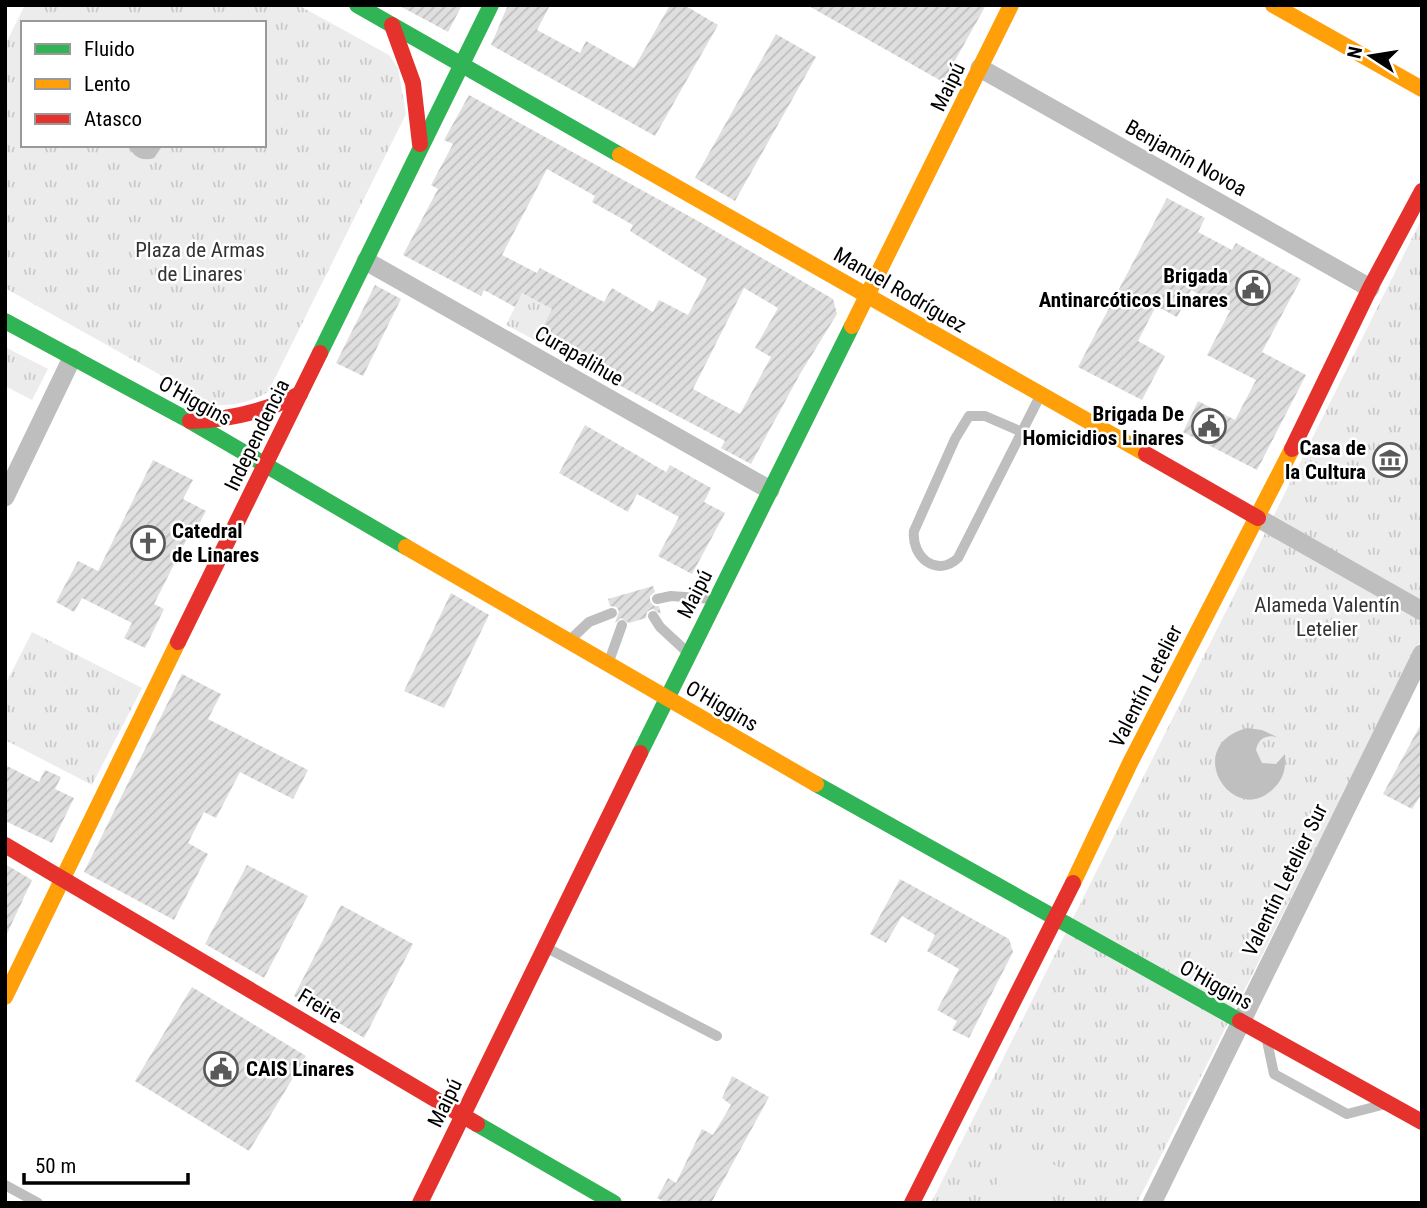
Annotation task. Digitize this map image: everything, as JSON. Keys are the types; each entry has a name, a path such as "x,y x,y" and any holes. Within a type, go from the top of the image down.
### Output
{"main road":[{"name":"Manuel Rodríguez","path":"358,5 1258,518"},
{"name":"Independencia","path":"5,997 491,5"},
{"name":"Maipú","path":"420,1203 666,699 1012,5"},
{"path":"1273,5 1422,89"},
{"path":"392,25 413,77 420,113 420,148"},
{"name":"Valentín Letelier","path":"912,1203 1056,919 1130,763 1258,518 1370,288 1422,191"},
{"name":"O'Higgins","path":"5,321 190,421 666,699 1240,1023 1422,1122"},
{"path":"190,421 247,417 274,408 300,394"},
{"name":"Freire","path":"5,845 614,1203"}],"street":[{"name":"Benjamín Novoa","path":"981,68 1370,288"},
{"name":"Curapalihue","path":"366,261 770,490"},
{"path":"5,497 72,358"},
{"name":"Manuel Rodríguez","path":"1258,518 1422,611"},
{"name":"Valentín Letelier Sur","path":"1152,1203 1422,654"}],"lane":[{"path":"1022,432 985,416 969,416 955,439 914,531 913,541 919,556 942,567 952,564 958,558 1022,432 1040,395"},
{"path":"657,599 671,596 716,599"},
{"path":"568,642 589,622 612,613"},
{"path":"653,616 660,627 689,653"},
{"path":"608,664 622,625"},
{"path":"545,947 718,1036"},
{"path":"1266,1037 1274,1074 1347,1114 1387,1104"},
{"path":"5,1185 38,1203"}],"green space":[{"name":"Plaza de Armas de Linares","path":"25,5 298,5 389,55 398,68 406,114 268,392 242,403 214,405 5,288 5,45"},
{"name":"Alameda Valentín Letelier","path":"1422,218 1422,638 1137,1203 931,1203"},
{"path":"522,293 552,309 535,340 506,325"},
{"path":"5,347 48,369 32,400 5,386"},
{"path":"32,632 142,688 92,785 5,740 5,685"},
{"path":"1016,1145 1066,1171 1050,1203 987,1203"}],"shaded area":[{"path":"162,147 154,158 146,159 138,158 130,149"},
{"path":"1247,728 1262,730 1277,737 1266,737 1259,743 1256,750 1262,763 1276,764 1285,754 1285,769 1280,781 1258,798 1243,798 1230,792 1220,780 1215,765 1217,751 1227,737"}],"building":[{"path":"398,5 462,5 448,32"},
{"path":"508,5 550,5 537,30 580,53 586,41 634,68 670,5 684,5 718,25 655,136 491,45"},
{"path":"807,5 986,5 943,82"},
{"path":"776,34 816,57 735,201 695,178"},
{"path":"469,95 833,299 837,314 800,374 751,464 721,448 725,441 592,371 595,366 538,335 552,309 522,293 515,307 484,290 481,296 403,255 438,189 431,185 453,144 444,140","holes":["547,169 595,196 592,202 633,225 630,231 707,279 688,315 659,300 653,312 612,288 604,302 540,268 537,273 502,255","744,288 778,308 755,348 771,357 740,414 693,389"]},
{"path":"1167,198 1205,218 1198,232 1232,250 1236,243 1301,279 1262,352 1306,375 1257,470 1183,432 1198,401 1235,420 1256,380 1207,355 1230,311 1191,290 1177,317 1156,306 1138,341 1165,356 1142,400 1078,367"},
{"path":"375,285 401,299 363,376 336,363"},
{"path":"585,425 666,472 670,465 711,488 704,502 725,513 692,574 658,556 679,517 637,494 628,512 559,473"},
{"name":"Catedral de Linares","path":"153,460 193,480 183,499 206,511 198,526 194,525 154,604 164,609 145,648 124,638 132,623 82,598 74,612 56,602 78,561 98,571"},
{"path":"653,586 655,592 650,596 650,601 654,606 659,606 661,614 652,609 647,612 646,618 629,623 621,618 615,623 619,611 610,606 608,599"},
{"path":"451,593 489,615 444,708 404,691"},
{"path":"182,674 221,694 208,719 308,770 293,799 240,772 216,818 204,812 188,843 208,854 174,920 84,872"},
{"path":"1422,722 1422,793 1412,809 1383,794"},
{"path":"5,765 39,782 45,770 61,777 55,789 74,798 52,843 5,821"},
{"path":"5,864 32,880 5,938"},
{"path":"247,865 308,896 264,978 205,944"},
{"path":"900,879 1009,939 1013,952 969,1038 952,1030 957,1021 937,1010 959,969 927,951 935,935 902,916 886,943 870,934"},
{"path":"341,905 413,944 364,1038 294,996"},
{"name":"CAIS Linares","path":"192,987 306,1056 249,1151 135,1081"},
{"path":"732,1076 769,1097 711,1203 667,1203 657,1198 668,1178 676,1183 702,1129 713,1135 731,1105 722,1098"}],"traffic: fast":[{"path":"357,5 620,155"},
{"path":"320,353 491,5"},
{"path":"5,321 190,421 406,547"},
{"path":"640,753 852,326"},
{"path":"816,784 1240,1021"},
{"path":"477,1124 614,1203"}],"traffic: slow":[{"path":"852,326 1011,5"},
{"path":"1273,5 1422,89"},
{"path":"620,155 1146,454"},
{"path":"1073,883 1130,763 1292,449"},
{"path":"406,547 816,784"},
{"path":"5,997 178,642"}],"traffic: jam":[{"path":"392,25 413,83 420,144"},
{"path":"1292,449 1370,288 1422,191"},
{"path":"178,642 320,353"},
{"path":"190,421 246,414 300,394"},
{"path":"1146,454 1258,518"},
{"path":"420,1203 640,753"},
{"path":"5,845 477,1124"},
{"path":"912,1203 1073,883"},
{"path":"1240,1021 1422,1122"}],"place":[{"name":"Brigada Antinarcóticos Linares","path":"1253,288"},
{"name":"Brigada De Homicidios Linares","path":"1209,426"},
{"name":"Casa de la Cultura","path":"1390,460"},
{"name":"Catedral de Linares","path":"148,543"},
{"name":"CAIS Linares","path":"221,1069"}]}
